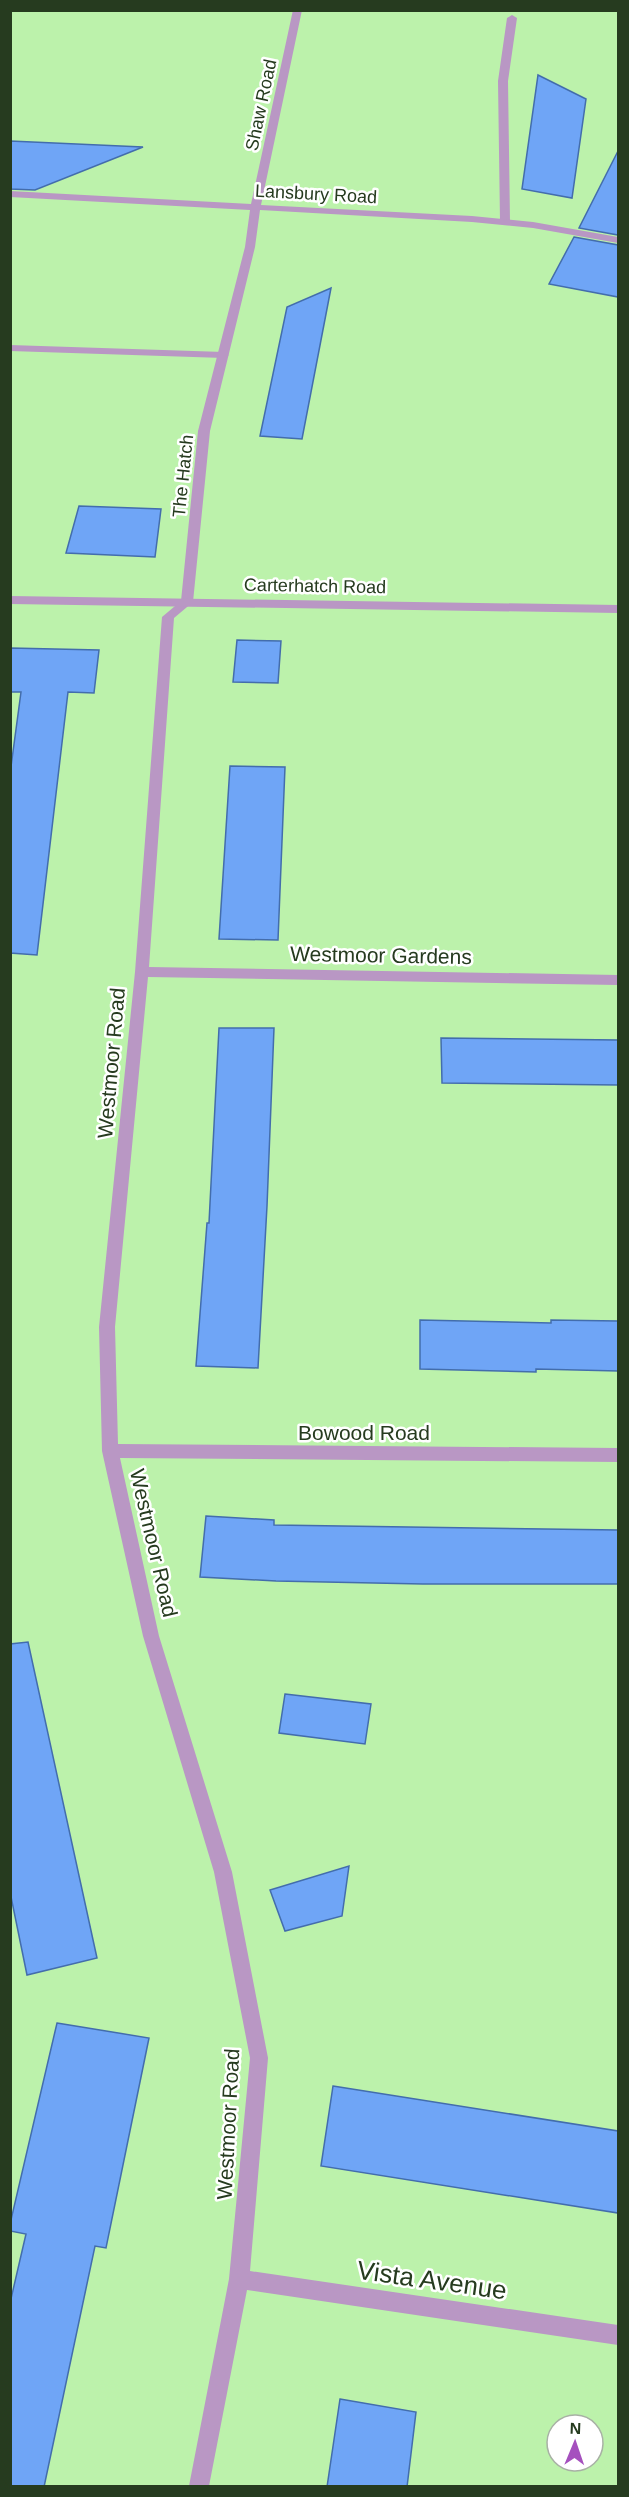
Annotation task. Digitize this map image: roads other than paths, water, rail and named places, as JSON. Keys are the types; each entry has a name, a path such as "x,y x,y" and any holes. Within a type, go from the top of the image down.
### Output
{"street":[{"name":"Shaw Road","path":"255,207 298,10"},
{"path":"505,222 503,81 512,18"},
{"name":"Lansbury Road","path":"10,194 505,222 618,240"},
{"name":"The Hatch","path":"187,602 204,431 250,247 255,207"},
{"path":"10,348 224,355"},
{"name":"Carterhatch Road","path":"10,600 618,609"},
{"name":"Westmoor Road","path":"187,602 168,617 142,972 106,1327 110,1451 152,1636 223,1872 259,2058 238,2279 200,2487"},
{"name":"Westmoor Gardens","path":"142,972 618,980"},
{"name":"Bowood Road","path":"110,1451 618,1455"},
{"name":"Vista Avenue","path":"238,2279 618,2335"}]}
